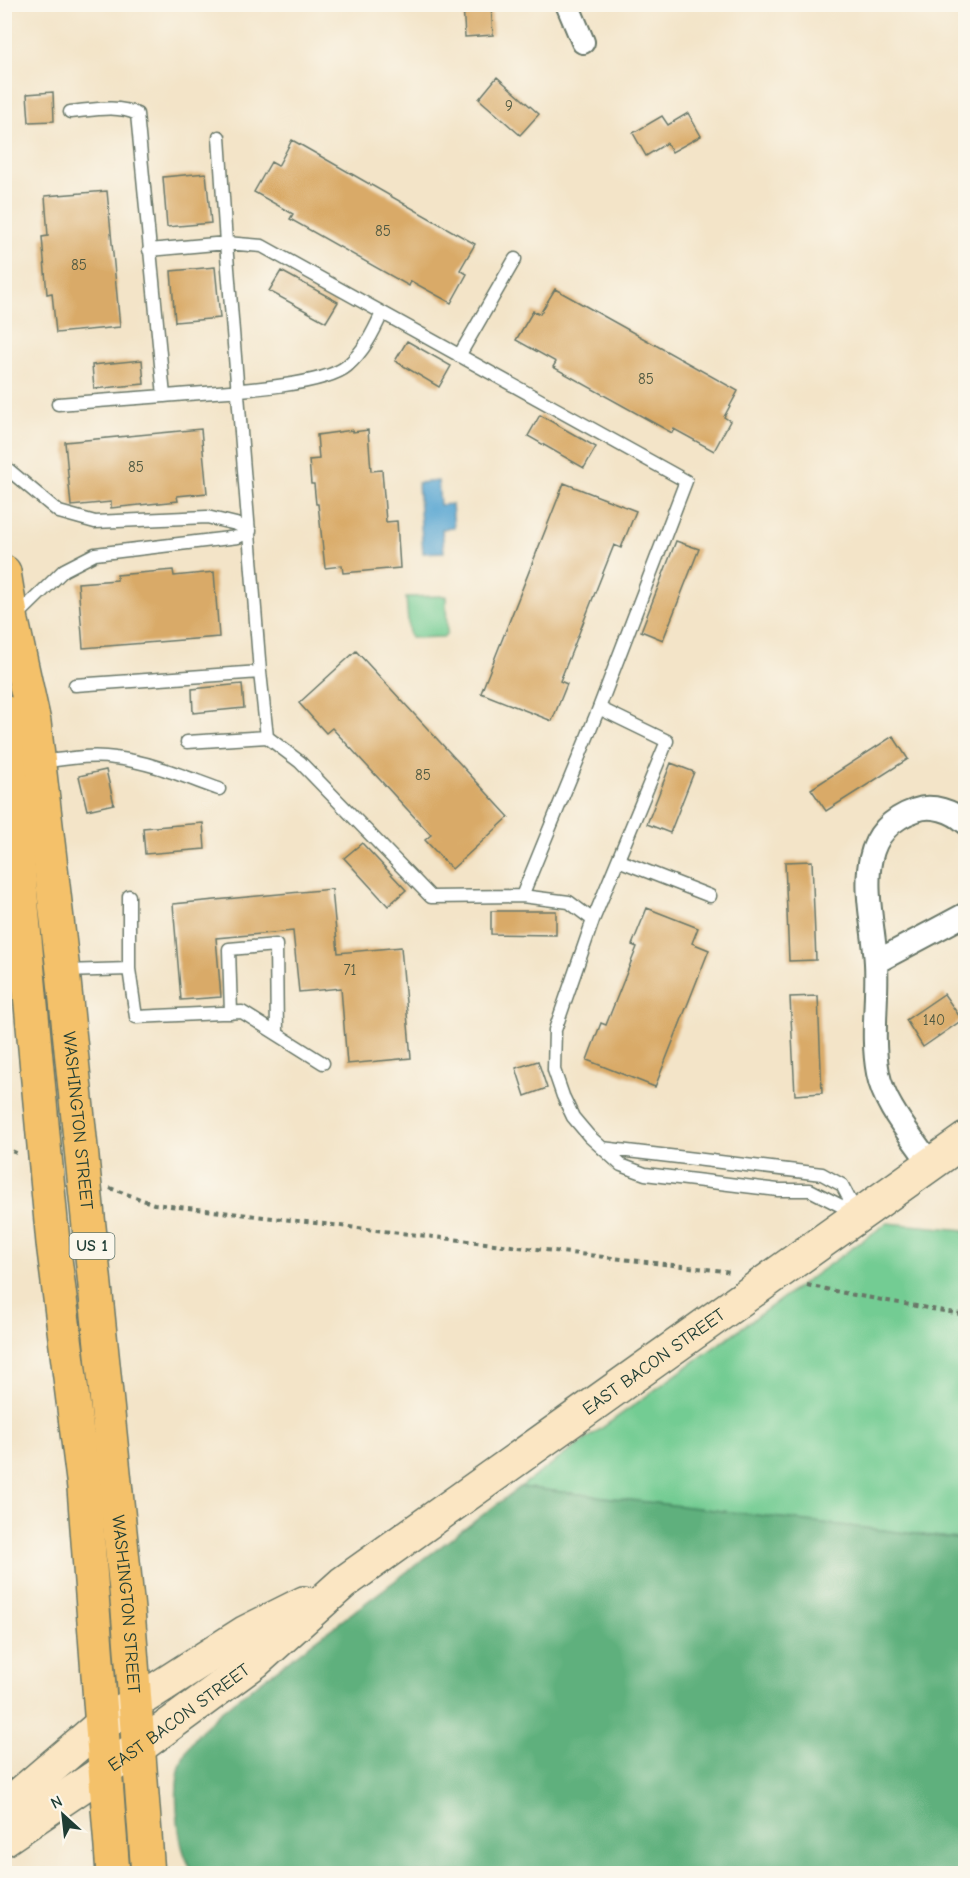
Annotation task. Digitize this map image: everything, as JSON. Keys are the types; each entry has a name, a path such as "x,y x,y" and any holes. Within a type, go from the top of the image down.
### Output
{"main road":[{"name":"WASHINGTON STREET","path":"4,572 34,722 63,971 125,1586 148,1874"},
{"name":"WASHINGTON STREET","path":"4,703 5,668 12,621"},
{"name":"WASHINGTON STREET","path":"4,712 10,838 53,1243 84,1488 113,1874"},
{"name":"EAST BACON STREET","path":"4,1839 138,1748 255,1662 343,1583 966,1139"},
{"name":"EAST BACON STREET","path":"4,1808 102,1724 246,1632 343,1583"}],"street":[{"path":"567,4 583,42"},
{"path":"930,1164 890,1104 878,1074 875,1047 876,962 869,911 868,868 877,839 901,815 926,806 957,814 966,823"},
{"path":"876,962 966,914"}],"lane":[{"path":"70,112 115,108 136,114 164,396"},
{"path":"219,137 267,737"},
{"path":"149,250 226,243 262,246 686,481 599,708 522,896"},
{"path":"459,356 515,259"},
{"path":"58,404 283,385 325,378 346,367 367,345 382,313"},
{"path":"4,466 59,512 95,522 207,517 236,524 250,531"},
{"path":"12,621 64,570 95,554 238,537 250,531"},
{"path":"75,685 260,672"},
{"path":"599,708 667,741 593,920 555,1030 554,1070 573,1117 589,1136 621,1165 645,1174 778,1190 810,1190 858,1215"},
{"path":"187,742 267,737 300,762 431,897 522,896 569,902 593,920"},
{"path":"39,762 91,757 115,758 156,767 219,789"},
{"path":"618,860 710,896"},
{"path":"129,896 129,969 136,1017 242,1012 323,1063"},
{"path":"231,1013 229,949 276,945 277,1034"},
{"path":"63,971 129,969"},
{"path":"602,1148 822,1174 842,1185 858,1215"}],"path":[{"path":"4,1148 45,1164"},
{"path":"84,1179 154,1204 772,1277 849,1294 966,1315"}],"green space":[{"path":"446,596 447,634 443,637 412,638 409,635 406,597"},
{"path":"887,1223 965,1230 965,1540 520,1487"},
{"path":"520,1487 965,1540 965,1873 194,1873 187,1861 181,1842 176,1803 178,1773 188,1748 196,1737 220,1712"}],"water":[{"path":"438,481 440,505 452,504 454,528 442,529 444,552 423,553 418,483"}],"building":[{"path":"463,4 491,4 493,35 465,37"},
{"path":"497,77 539,114 520,135 479,99"},
{"path":"53,92 54,121 29,122 27,94"},
{"path":"688,113 701,136 672,152 667,143 646,156 633,133 662,116 668,125"},
{"path":"292,140 475,244 460,270 467,274 451,303 411,281 409,286 290,219 293,214 254,192 271,162 278,166"},
{"path":"206,173 211,223 167,227 163,177"},
{"path":"107,191 120,327 56,333 52,293 47,294 42,237 48,236 45,196"},
{"path":"215,267 220,318 175,322 171,271"},
{"path":"281,271 338,302 326,322 269,291"},
{"path":"555,289 738,391 724,417 730,421 714,451 674,429 672,433 553,367 556,362 516,340 533,311 540,314"},
{"path":"407,341 451,366 439,387 395,361"},
{"path":"142,360 144,384 94,389 92,365"},
{"path":"540,415 596,447 584,468 528,436"},
{"path":"201,429 207,493 177,496 178,501 111,508 111,502 71,506 65,442"},
{"path":"353,430 353,432 368,430 371,471 382,470 386,522 397,521 400,568 343,573 342,566 325,568 318,504 316,504 314,484 311,484 309,460 319,459 317,435"},
{"path":"564,483 636,511 621,548 614,545 560,681 567,684 552,721 481,693"},
{"path":"676,541 699,549 663,640 641,631"},
{"path":"173,570 174,576 214,572 219,637 83,648 78,583 117,580 117,575"},
{"path":"356,651 509,817 452,869 425,840 431,835 332,728 326,733 299,703"},
{"path":"242,684 244,708 193,713 192,689"},
{"path":"893,736 908,759 826,811 811,789"},
{"path":"671,763 694,772 670,833 647,824"},
{"path":"106,770 114,804 87,810 79,776"},
{"path":"203,823 205,849 145,854 143,828"},
{"path":"362,843 406,890 388,906 344,858"},
{"path":"812,861 816,960 789,961 785,862"},
{"path":"332,889 338,953 401,947 411,1058 347,1064 341,988 299,992 293,931 216,938 221,997 181,1000 173,904"},
{"path":"647,908 698,928 692,943 709,950 655,1087 587,1060 601,1023 606,1025 637,947 632,945"},
{"path":"491,911 556,911 556,935 491,934"},
{"path":"944,994 962,1020 923,1047 906,1020"},
{"path":"818,996 822,1093 795,1095 790,997"},
{"path":"538,1061 547,1088 525,1096 516,1068"}]}
